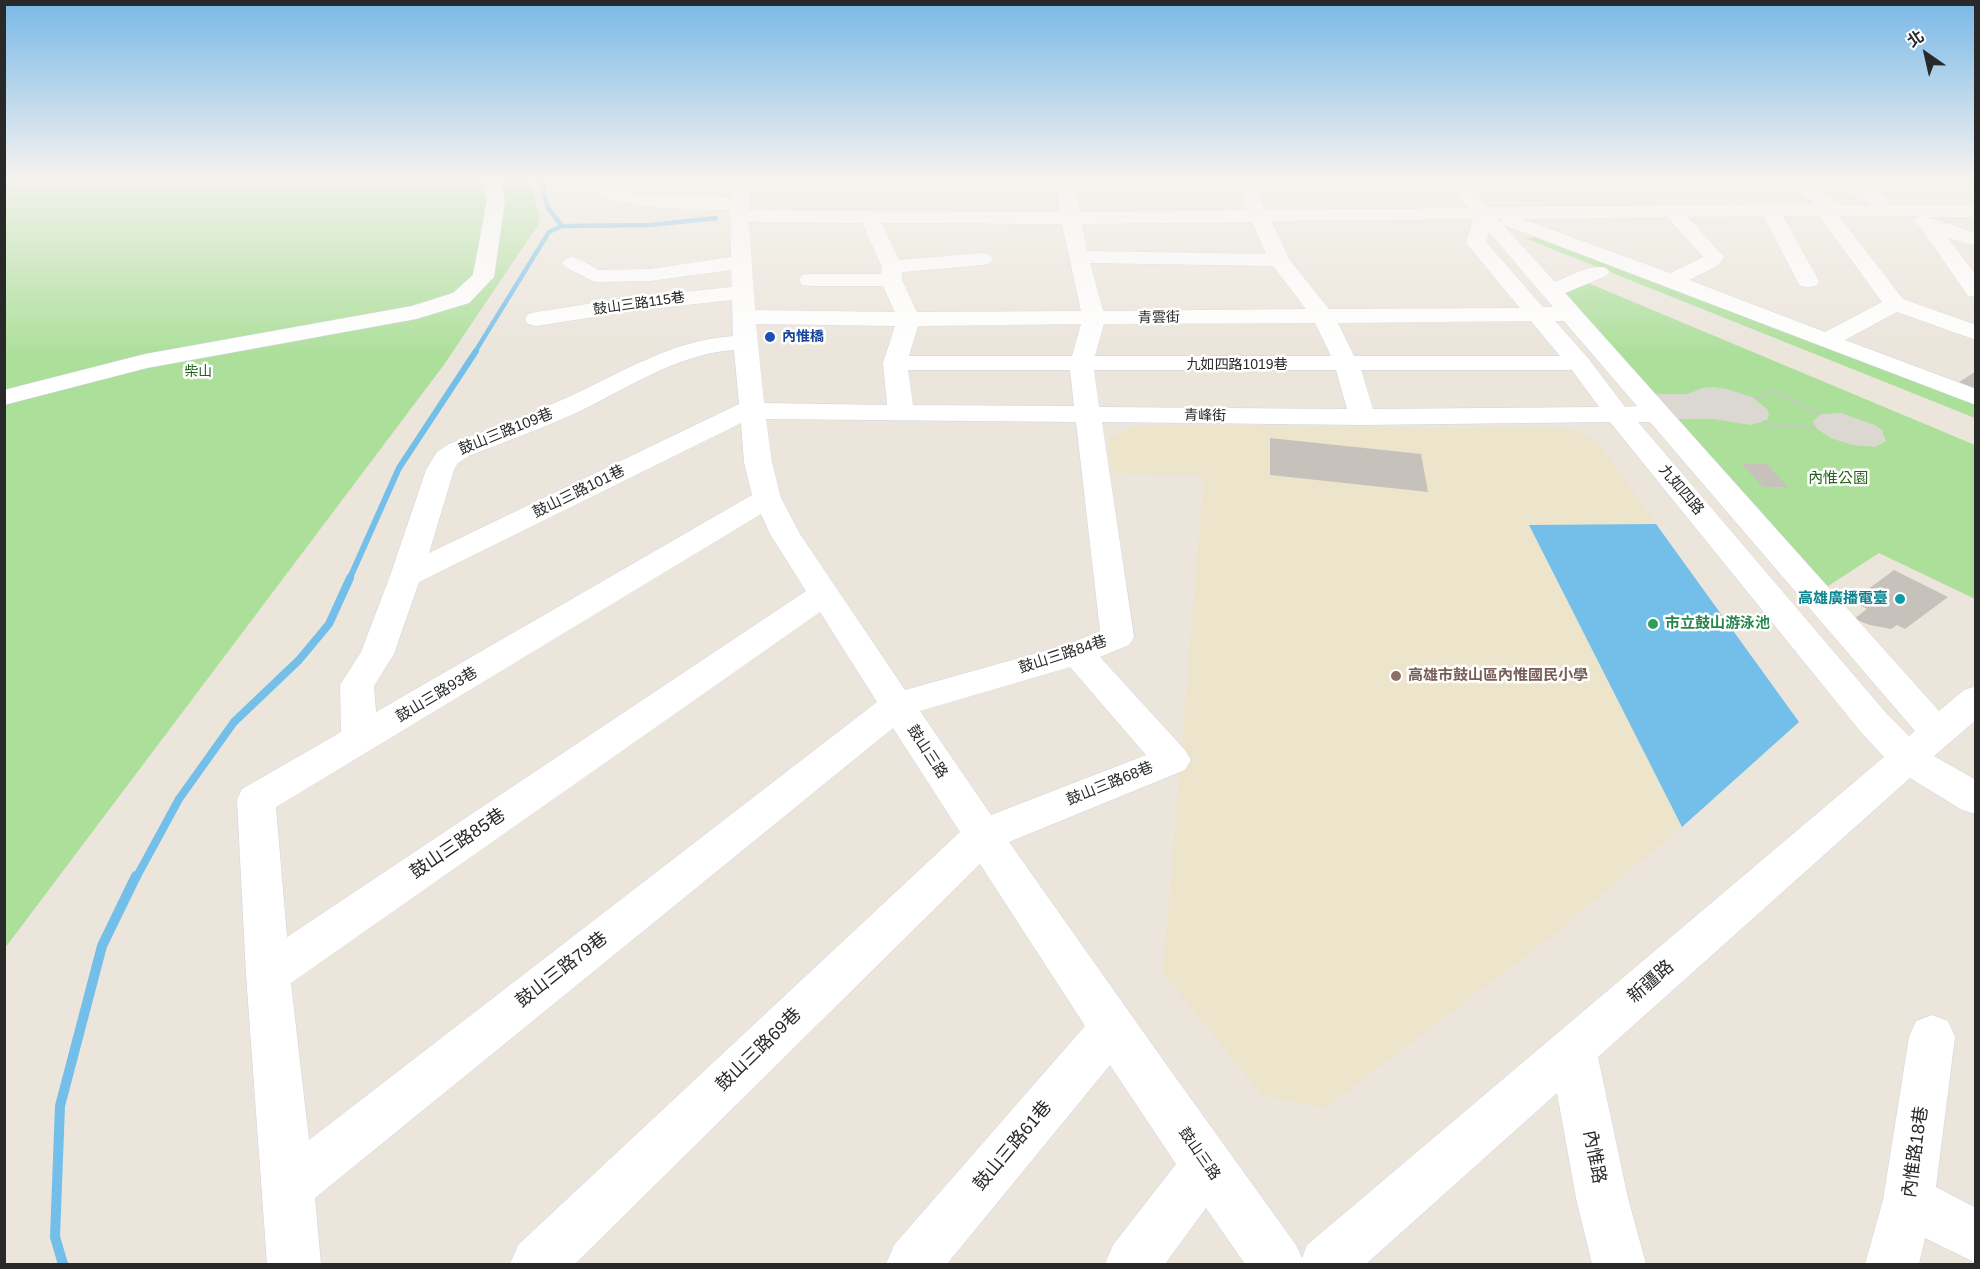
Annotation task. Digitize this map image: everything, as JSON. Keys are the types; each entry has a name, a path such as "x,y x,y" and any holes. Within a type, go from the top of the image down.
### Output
{"street":[{"path":"4,398 145,361 416,312 461,298 483,277 490,238"},
{"name":"鼓山三路","path":"742,238 743,303 758,462 767,498 785,534 982,836 1206,1166 1277,1264"},
{"path":"878,238 909,319 895,363 901,412"},
{"path":"1075,238 1094,318 1081,365 1089,415"},
{"path":"1269,238 1279,260 1323,316 1347,365 1362,417"},
{"name":"九如四路","path":"1477,238 1476,243 1580,363 1617,414 1873,722 1922,746"},
{"name":"九如四路","path":"1506,238 1656,414 1922,746"},
{"name":"九如四路","path":"1508,238 1599,272 1909,396"},
{"path":"1560,238 1976,398"},
{"path":"1670,281 1712,261 1714,257 1697,238"},
{"path":"1785,238 1808,281"},
{"path":"1851,238 1900,305 1976,333"},
{"path":"1938,238 1976,291"},
{"path":"1078,257 1279,260"},
{"path":"810,280 891,273 983,259"},
{"path":"572,263 595,276 650,275 743,303"},
{"path":"1552,290 1599,272"},
{"name":"鼓山三路115巷","path":"536,319 632,304 743,303"},
{"name":"青雲街","path":"743,303 909,319 1573,314"},
{"name":"鼓山三路109巷","path":"359,741 357,685 377,654 406,576 440,470 447,458 459,450 564,408 669,357 711,344 743,303"},
{"path":"1825,341 1900,305 1976,306"},
{"name":"九如四路1019巷","path":"895,363 1347,365 1580,363"},
{"name":"青峰街","path":"753,409 1362,417 1656,414"},
{"name":"鼓山三路101巷","path":"406,576 753,409"},
{"name":"鼓山三路84巷","path":"897,705 1077,653 1117,637 1089,415"},
{"name":"鼓山三路93巷","path":"268,974 256,800 767,498"},
{"name":"鼓山三路85巷","path":"268,974 824,594"},
{"name":"鼓山三路68巷","path":"982,836 1172,760 1077,653"},
{"name":"新疆路","path":"1326,1264 1976,699"},
{"name":"鼓山三路79巷","path":"289,1186 897,705"},
{"path":"1922,746 1976,799"},
{"name":"鼓山三路69巷","path":"537,1264 982,836"},
{"path":"268,974 289,1186 294,1264"},
{"name":"鼓山三路61巷","path":"913,1264 1113,1027"},
{"name":"內惟路18巷","path":"1892,1264 1909,1200 1932,1037"},
{"name":"內惟路","path":"1573,1050 1602,1198 1619,1264"},
{"path":"1132,1264 1206,1166"},
{"path":"1909,1200 1976,1237"}],"path":[{"path":"1755,399 1772,390 1819,415"},
{"path":"1764,421 1771,426 1816,428"}],"shaded area":[{"path":"1714,387 1752,397 1767,409 1769,415 1767,420 1751,425 1713,419 1674,419 1652,394 1688,394 1702,388"},
{"path":"1841,413 1875,425 1882,430 1886,441 1875,447 1853,445 1830,438 1815,427 1813,421 1821,414"},
{"name":"高雄市鼓山區內惟國民小學","path":"1136,425 1571,429 1599,442 1656,524 1529,526 1682,827 1549,938 1325,1108 1262,1095 1163,973 1204,476 1112,473 1109,438"}],"green space":[{"name":"柴山","path":"5,238 529,238 443,366 5,948"},
{"path":"1552,238 1975,404 1975,418 1527,239"},
{"name":"內惟公園","path":"1588,283 1975,445 1975,599 1879,553 1822,590 1565,292"}],"water":[{"name":"市立鼓山游泳池","path":"1656,524 1799,722 1682,827 1529,525"}],"building":[{"path":"1976,371 1976,390 1958,383"},
{"path":"1270,438 1421,454 1428,492 1270,475"},
{"path":"1742,464 1767,464 1788,487 1763,487"},
{"name":"高雄廣播電臺","path":"1894,570 1948,597 1905,629 1897,625 1891,629 1870,625 1854,619 1867,609 1852,601"}],"waterway":[{"path":"475,352 545,238"},
{"path":"349,580 399,468 476,351"},
{"path":"136,878 179,799 234,722 299,660 329,624 350,578"},
{"path":"63,1264 55,1237 60,1106 102,946 136,876"}],"place":[{"name":"內惟橋","path":"770,337"},
{"name":"高雄廣播電臺","path":"1900,599"},
{"name":"市立鼓山游泳池","path":"1653,624"},
{"name":"高雄市鼓山區內惟國民小學","path":"1396,676"}]}
